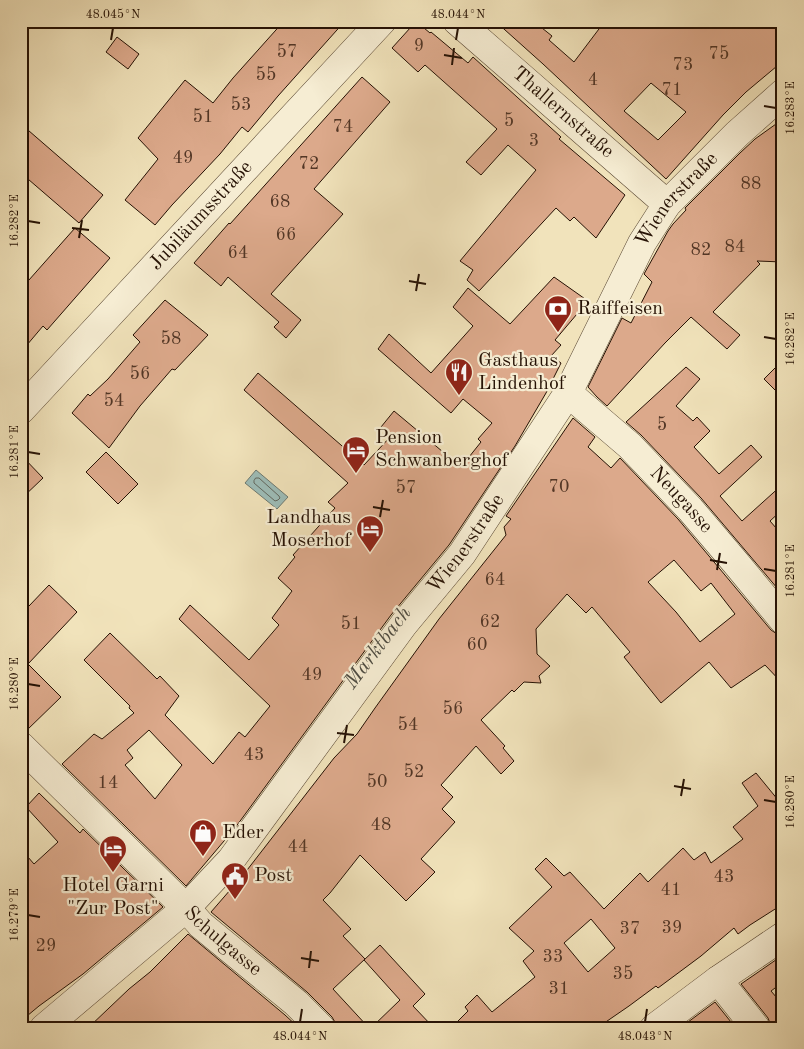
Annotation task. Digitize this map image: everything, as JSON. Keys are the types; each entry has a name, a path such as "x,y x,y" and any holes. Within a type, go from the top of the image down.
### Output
{"street":[{"name":"Jubiläumsstraße","path":"21,410 382,21"},
{"name":"Thallernstraße","path":"457,21 667,204"},
{"name":"Wienerstraße","path":"44,1028 186,908 231,860 404,624 462,554 568,393 642,243 667,204 737,134 783,93"},
{"name":"Neugasse","path":"568,393 630,446 690,508 783,620"},
{"name":"Schulgasse","path":"21,746 201,925 296,1003 321,1028"},
{"path":"654,1028 718,980 783,936"},
{"path":"718,980 756,1028"}],"water":[{"path":"256,470 288,497 277,509 245,483"}],"building":[{"path":"284,21 345,21 248,132 242,127 155,225 125,200 158,159 138,138 185,80 213,103"},
{"path":"495,21 548,21 542,28 552,36 549,40 574,62 605,21 783,21 783,61 746,92 723,115 666,179","holes":["651,83 686,112 658,140 624,111"]},
{"path":"418,23 468,63 473,57 561,137 559,139 625,195 596,238 574,217 570,221 556,208 479,291 467,280 473,270 460,261 536,170 508,145 481,175 466,162 497,129 425,65 418,72 392,48 411,27 413,29"},
{"path":"117,37 139,54 128,69 106,52"},
{"path":"362,77 390,102 314,189 343,214 271,294 301,320 286,338 274,327 279,322 228,277 221,286 194,263"},
{"path":"783,119 783,262 757,261 760,264 713,312 740,335 727,349 691,317 607,406 588,387 622,318 631,323 652,282 644,274 668,231 686,210 685,208 740,153 755,139"},
{"path":"21,124 103,195 79,223 21,173"},
{"path":"75,228 110,258 47,330 43,326 21,352 21,289"},
{"path":"554,277 588,301 555,340 561,345 551,356 561,363 546,393 515,446 449,545 391,615 235,828 186,886 62,764 94,734 102,739 134,713 129,708 130,706 84,660 110,633 157,679 160,676 179,696 165,715 213,764 239,732 245,737 270,706 179,619 190,605 249,660 279,625 272,618 292,591 278,578 295,557 293,555 335,508 328,502 348,483 244,390 258,373 364,465 391,436 381,427 394,411 461,467 481,442 478,439 492,423 463,399 451,413 378,349 389,334 431,373 473,326 453,307 468,288 510,324","holes":["149,730 182,765 155,799 125,765 133,758 127,750"]},
{"path":"165,300 208,335 175,370 172,369 140,406 109,448 72,413 88,394 90,396 108,379 140,342 133,335"},
{"path":"783,360 783,398 764,379"},
{"path":"686,367 700,379 676,406 693,421 697,417 710,431 694,447 719,474 751,445 762,457 720,496 742,521 783,484 783,509 770,521 783,536 783,595 701,498 641,435 626,422"},
{"path":"573,418 595,437 588,447 611,468 620,458 678,519 771,630 783,635 783,684 765,665 731,688 709,662 661,703 624,657 630,652 592,607 586,613 567,594 536,629 537,654 550,666 539,676 541,683 524,682 514,692 512,690 481,720 505,746 503,748 514,761 501,774 476,746 441,785 453,797 442,809 455,822 421,859 435,872 406,901 360,855 323,900 351,929 343,936 365,959 333,989 369,1028 336,1028 332,1017 307,992 211,912 244,874 334,758 357,734 439,619 506,535 504,527 511,519 506,516","holes":["674,560 701,591 711,583 735,614 700,642 676,612 648,582"]},
{"path":"106,452 138,484 118,504 86,472"},
{"path":"21,455 43,478 21,499"},
{"path":"49,585 77,612 28,664 61,697 26,731 21,731 21,598 29,606"},
{"path":"756,773 783,806 783,904 738,934 734,928 701,956 658,988 656,986 597,1028 451,1028 468,1011 465,1007 477,995 492,1012 535,977 523,961 534,951 509,928 552,887 535,869 546,858 564,876 570,872 604,909 640,873 648,882 683,848 694,860 705,852 711,863 743,839 733,827 758,806 742,783","holes":["591,919 615,948 588,972 564,943"]},
{"path":"39,793 80,833 83,829 163,907 83,974 21,1021 21,849 34,864 58,842 26,807"},
{"path":"188,934 299,1028 88,1028 150,972"},
{"path":"380,945 425,994 413,1006 434,1028 371,1028 400,1000 364,960"},
{"path":"783,955 783,982 771,991 783,1005 783,1018 771,1026 768,1018 741,984"},
{"path":"715,1002 734,1028 680,1028"}],"place":[{"name":"Raiffeisen","path":"558,333"},
{"name":"Gasthaus Lindenhof","path":"459,396"},
{"name":"Pension Schwanberghof","path":"356,474"},
{"name":"Landhaus Moserhof","path":"370,553"},
{"name":"Eder","path":"203,857"},
{"name":"Hotel Garni \"Zur Post\"","path":"113,873"},
{"name":"Post","path":"235,900"}],"water label":[{"name":"Marktbach","path":"378,648"}]}
